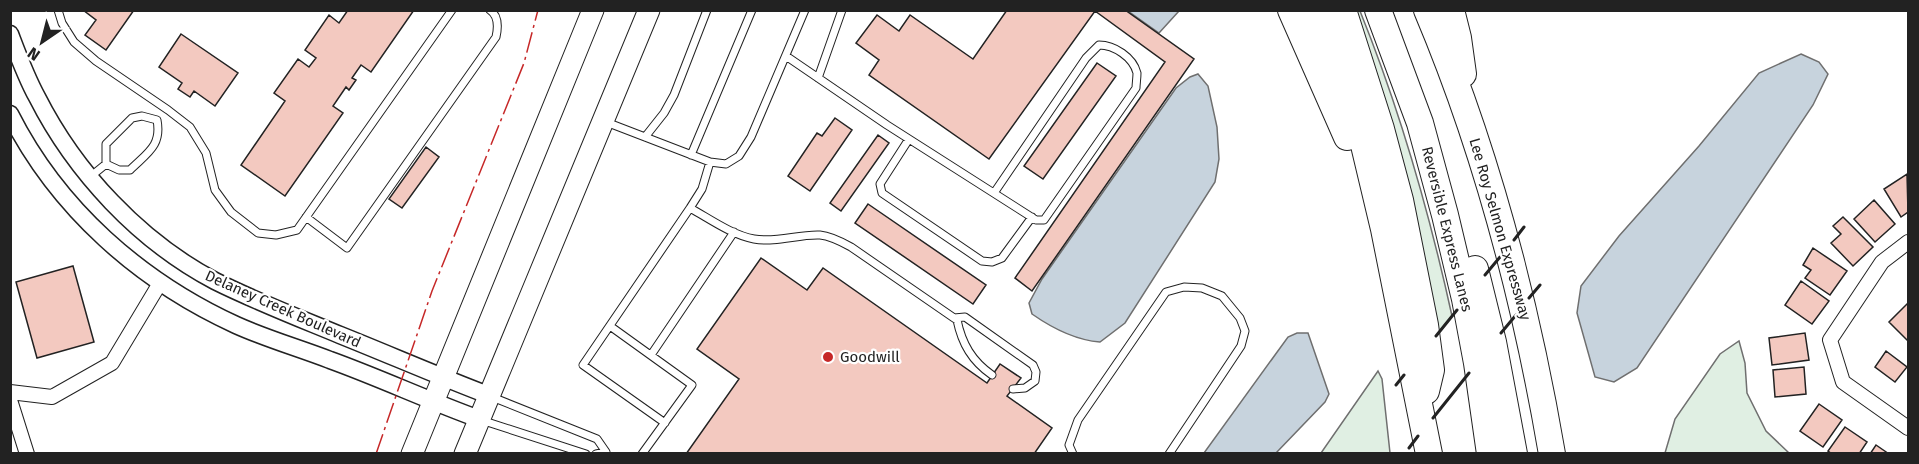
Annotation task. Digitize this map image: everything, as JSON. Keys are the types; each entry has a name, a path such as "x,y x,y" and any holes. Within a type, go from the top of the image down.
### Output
{"highway":[{"path":"1291,10 1374,194"},
{"path":"1318,10 1357,119 1374,194 1420,355 1426,431"},
{"path":"1343,10 1381,129 1400,200 1425,325 1420,355"},
{"name":"Reversible Express Lanes","path":"1378,10 1420,123 1472,291 1477,363 1490,453"},
{"name":"Lee Roy Selmon Expressway","path":"1427,10 1466,113 1507,247 1533,349 1552,453"},
{"path":"1451,10 1462,64 1466,113"},
{"path":"1472,291 1493,342 1514,453"}],"main road":[{"path":"412,453 593,10"},
{"path":"465,453 649,10"}],"street":[{"name":"Delaney Creek Boulevard","path":"10,34 37,97 70,152 102,193 140,229 177,257 214,280 442,378 488,395"},
{"name":"Delaney Creek Boulevard","path":"10,114 22,137 55,185 88,224 127,259 160,283 236,325 479,419"},
{"path":"1908,242 1882,262 1830,340 1843,382 1908,428"},
{"path":"10,392 52,397 112,363 160,283"},
{"path":"10,400 27,453"}],"lane":[{"path":"58,10 74,42 96,61 190,127 206,153 215,190 231,212 258,233 276,235 297,230 452,10"},
{"path":"306,217 347,248 496,37 497,20 490,10"},
{"path":"645,137 664,113 674,95 707,10"},
{"path":"691,155 752,10"},
{"path":"603,121 710,162 726,164 739,156 751,137 806,10"},
{"path":"818,78 842,10"},
{"path":"786,56 909,139 1036,220 1044,220 1136,88 1137,72 1130,59 1110,45 1099,45 1086,58 994,193"},
{"path":"157,120 168,110"},
{"path":"106,164 104,152 106,144 132,118 142,116 157,120"},
{"path":"106,164 119,170 130,170 154,145 159,133 157,120"},
{"path":"909,139 880,184 882,193 982,261 992,262 1002,258 1032,217"},
{"path":"665,423 583,365 702,189 710,162"},
{"path":"90,177 106,164"},
{"path":"690,208 753,239 775,240 821,235 837,239 954,318 969,354 992,375"},
{"path":"651,355 735,232"},
{"path":"1074,453 1069,445 1078,420 1166,292 1184,287 1202,288 1222,296 1240,318 1245,331 1241,346 1169,453"},
{"path":"954,318 965,317 1033,365 1036,372 1035,381 1025,388 1013,389"},
{"path":"610,326 692,385 642,453"},
{"path":"488,395 597,439 607,453"},
{"path":"479,419 586,453"},
{"path":"597,453 607,453"}],"green space":[{"path":"1354,11 1360,11 1388,86 1434,238 1452,316 1439,332"},
{"path":"1739,341 1745,363 1747,393 1766,431 1789,453 1665,453 1675,419 1720,354"},
{"path":"1378,371 1382,379 1390,453 1321,453"}],"shaded area":[{"path":"1128,11 1179,11 1159,33"},
{"path":"1801,54 1819,62 1828,74 1813,105 1637,368 1614,382 1595,377 1577,313 1581,286 1619,236 1699,146 1759,73"},
{"path":"1198,74 1208,86 1217,127 1219,159 1215,182 1125,323 1100,342 1072,336 1032,314 1029,303 1042,279 1176,88"},
{"path":"1297,333 1308,333 1329,394 1325,402 1276,453 1204,453 1288,337"}],"building":[{"path":"83,10 134,10 106,50 85,35 96,20"},
{"path":"348,10 414,10 371,72 361,65 352,78 356,80 349,90 346,87 333,106 343,113 285,196 241,165 285,101 274,93 298,59 309,67 316,58 305,50 329,15 339,23"},
{"path":"1007,10 1125,10 1194,59 1032,291 1015,278 1165,62 1095,11 989,159 869,75 879,60 856,43 877,15 899,31 910,15 973,59"},
{"path":"181,34 238,73 215,106 194,91 190,97 178,89 182,83 159,67"},
{"path":"1097,63 1116,76 1043,179 1024,166"},
{"path":"835,118 852,130 810,191 788,176 817,133 822,136"},
{"path":"878,135 889,143 841,211 830,203"},
{"path":"426,147 439,157 402,208 389,199"},
{"path":"1907,174 1908,212 1901,217 1884,189"},
{"path":"1874,200 1895,224 1875,242 1854,219"},
{"path":"868,204 986,285 973,304 855,223"},
{"path":"1843,217 1873,247 1853,266 1831,243 1841,234 1833,226"},
{"path":"1813,248 1847,271 1830,295 1805,278 1811,270 1803,265"},
{"name":"Goodwill","path":"761,258 807,290 823,268 987,383 1000,364 1021,378 1007,396 1052,428 1034,454 686,454 739,379 697,349"},
{"path":"73,266 94,342 37,358 16,282"},
{"path":"1801,281 1829,301 1812,324 1785,305"},
{"path":"1908,303 1908,341 1889,322"},
{"path":"1805,333 1809,360 1772,365 1769,338"},
{"path":"1886,351 1907,367 1895,382 1875,367"},
{"path":"1804,367 1806,394 1775,397 1773,370"},
{"path":"1819,404 1842,420 1823,447 1800,431"},
{"path":"1845,427 1867,442 1859,454 1832,454 1828,451"},
{"path":"1876,445 1889,454 1870,454"}],"wall":[{"path":"1514,240 1524,227"},
{"path":"1485,275 1500,257"},
{"path":"1529,298 1540,285"},
{"path":"1436,336 1457,310"},
{"path":"1501,333 1516,315"},
{"path":"1433,418 1469,373"},
{"path":"1396,385 1404,375"},
{"path":"1409,448 1418,436"}],"power":[{"path":"376,454 432,291 524,63 538,10"}],"place":[{"name":"Goodwill","path":"828,357"}]}
